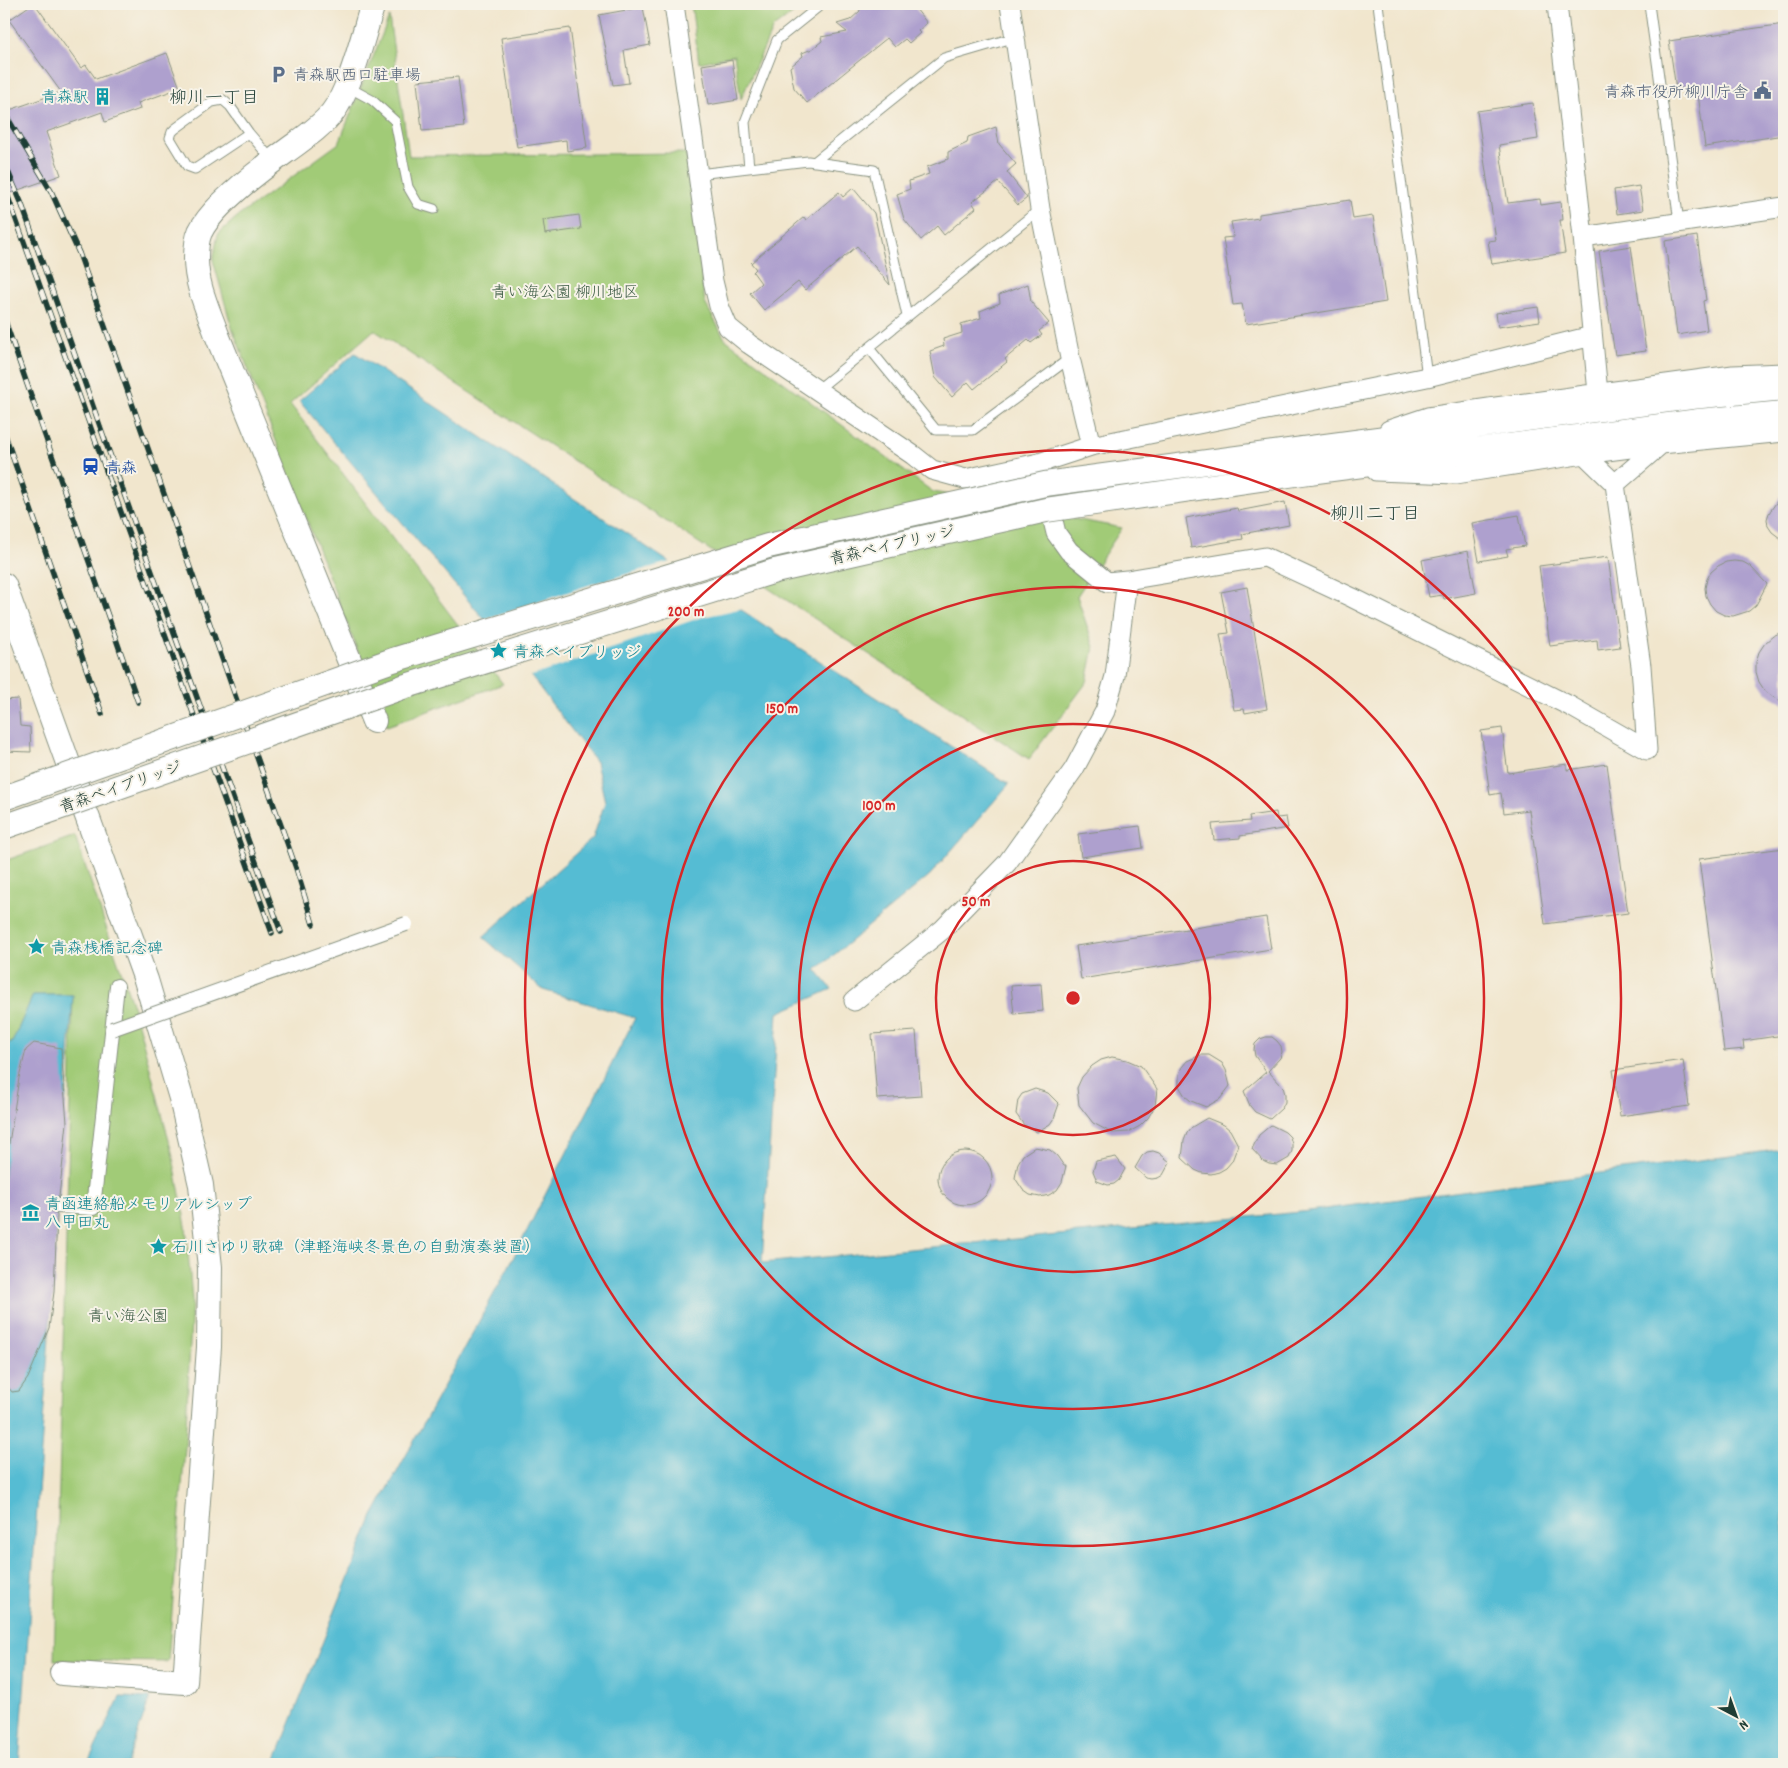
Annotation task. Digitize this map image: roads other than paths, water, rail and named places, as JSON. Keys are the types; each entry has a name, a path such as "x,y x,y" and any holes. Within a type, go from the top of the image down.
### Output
{"street":[{"path":"373,4 346,86 340,101 331,114 319,126 273,161 215,212 200,233 196,258 199,286 228,362 374,721"},
{"path":"674,4 713,282 719,306 728,327 749,344 913,455 932,470 965,478 1039,463 1091,446 1427,377 1592,336"},
{"path":"1010,4 1040,209 1070,358 1091,446"},
{"path":"1557,4 1598,393"},
{"path":"1583,237 1784,207"},
{"path":"1347,443 1428,417 1733,375 1784,373"},
{"name":"青森ベイブリッジ","path":"4,798 393,660 768,546 1045,484 1691,397 1784,388"},
{"name":"青森ベイブリッジ","path":"4,827 403,687 774,571 1046,510 1320,471 1700,421 1784,413"},
{"path":"1320,471 1456,474 1661,444 1784,432"},
{"path":"1615,484 1661,444"},
{"path":"1039,463 1056,533 1069,551 1107,582 1265,557 1562,702 1647,750 1640,666 1615,484 1584,454"},
{"path":"854,1001 942,930 1007,863 1074,768 1105,711 1115,676 1127,580"},
{"path":"4,585 146,980 181,1098 201,1185 210,1267 210,1347 185,1682 62,1674"},
{"path":"112,1029 406,924"},
{"path":"58,1206 93,1208 117,986"}],"lane":[{"path":"749,168 745,122 777,40 822,4"},
{"path":"1378,4 1427,377"},
{"path":"1649,4 1679,222"},
{"path":"814,162 944,58 1016,37"},
{"path":"346,86 372,100 395,121 408,187 418,204 434,209"},
{"path":"249,133 195,169 188,166 170,138 175,129 212,102 223,100 230,106 249,133 273,161"},
{"path":"698,174 808,161 874,170 907,316"},
{"path":"817,390 1040,209"},
{"path":"868,348 936,430 973,430 1070,358"}],"water":[{"path":"355,353 761,623 1009,784 930,875 816,970 832,989 778,1013 762,1263 1301,1212 1784,1149 1784,1764 274,1764 373,1516 508,1268 635,1018 543,990 483,937 593,838 605,802 596,762 517,658 299,401"},
{"path":"33,995 73,995 19,1764 4,1764 4,1043 12,1043"},
{"path":"120,1697 150,1698 127,1764 87,1764"}],"railway":[{"path":"4,112 51,191 79,253 296,868 313,924"},
{"path":"4,162 21,202 281,932"},
{"path":"4,186 272,933"},
{"path":"4,318 138,702"},
{"path":"4,432 102,714"}],"place":[{"name":"青森駅西口駐車場","path":"279,74"},
{"name":"青森市役所柳川庁舎","path":"1762,91"},
{"name":"青森駅","path":"103,96"},
{"name":"青森","path":"91,467"},
{"name":"青森ベイブリッジ","path":"499,651"},
{"name":"青森桟橋記念碑","path":"37,947"},
{"name":"青函連絡船メモリアルシップ 八甲田丸","path":"31,1212"},
{"name":"石川さゆり歌碑（津軽海峡冬景色の自動演奏装置）","path":"158,1246"}],"district":[{"name":"柳川一丁目","path":"214,97"},
{"name":"柳川二丁目","path":"1375,513"}],"park label":[{"name":"青い海公園 柳川地区","path":"565,291"},
{"name":"青い海公園","path":"128,1315"}]}
